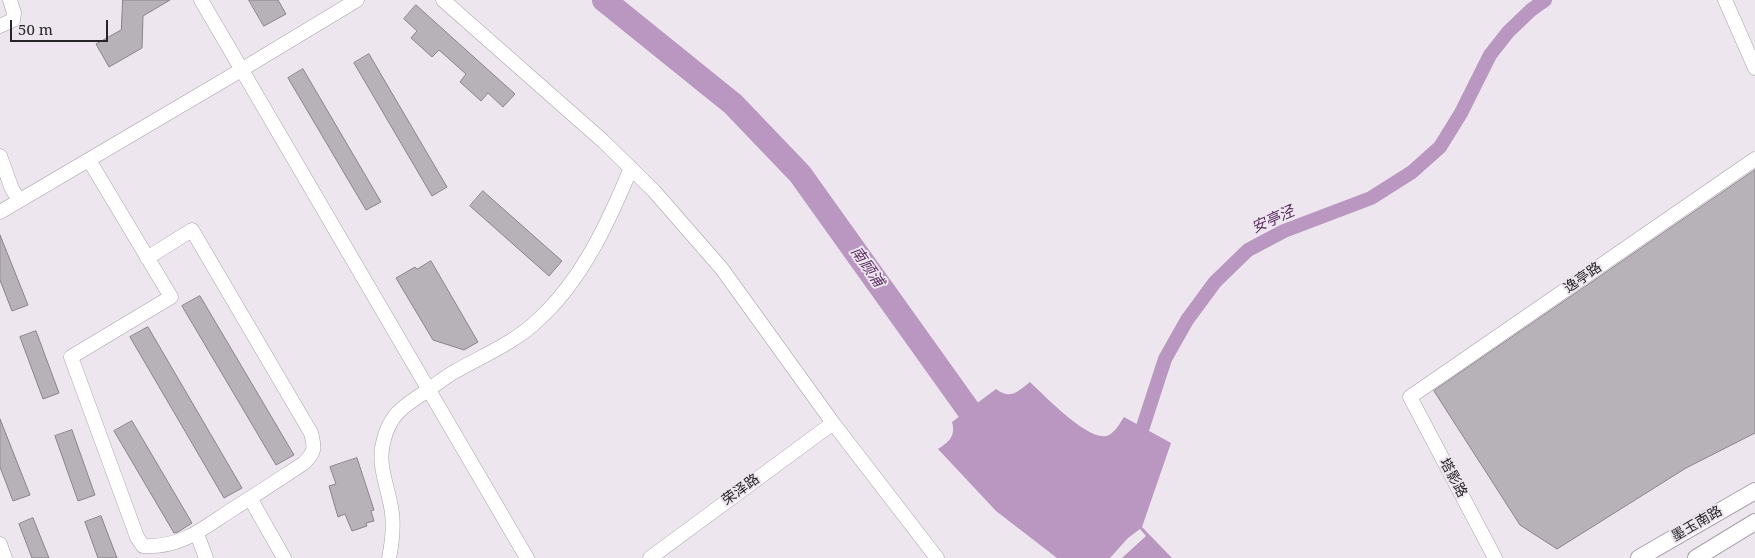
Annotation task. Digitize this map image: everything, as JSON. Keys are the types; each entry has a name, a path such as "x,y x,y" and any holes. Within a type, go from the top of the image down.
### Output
{"main road":[{"name":"墨玉南路","path":"1639,558 1755,491"},
{"name":"墨玉南路","path":"1696,558 1755,522"}],"street":[{"path":"0,26 13,20 14,13 10,0"},
{"path":"201,0 527,558"},
{"path":"0,212 357,0"},
{"path":"444,0 603,141 654,191 722,269 833,423 938,558"},
{"path":"1725,0 1755,68"},
{"path":"0,156 12,189 19,200"},
{"name":"逸亭路","path":"1410,397 1755,159"},
{"path":"89,160 147,258 171,298 71,357 136,537 143,546 152,546 168,544 197,534 312,456 314,446 311,433 192,230 147,258"},
{"path":"388,558 393,536 392,512 381,465 383,440 392,418 402,407 453,372 504,345 539,320 556,301 586,259 616,205 631,168"},
{"name":"塔影路","path":"1410,397 1495,558"},
{"name":"荣泽路","path":"650,558 833,423"},
{"path":"250,498 284,558"},
{"path":"197,534 206,558"},
{"path":"0,544 5,558"}],"shaded area":[{"path":"1030,382 1056,407 1091,433 1101,436 1109,435 1116,429 1124,417 1171,443 1142,527 1172,558 1057,558 996,511 938,449 951,438 953,431 952,422 996,389 1010,394 1017,392"}],"pier":[{"path":"1140,529 1146,536 1122,558 1110,558 1128,538"}],"building":[{"path":"123,0 170,0 143,16 142,48 109,67 96,44 121,30"},
{"path":"249,0 278,0 286,14 264,26"},
{"path":"416,5 515,94 503,107 488,93 481,101 460,82 466,74 439,50 432,57 411,38 417,31 404,19"},
{"path":"369,54 447,187 432,196 354,63"},
{"path":"303,69 381,202 366,210 288,78"},
{"path":"1755,170 1755,433 1686,468 1557,549 1520,525 1434,391"},
{"path":"483,191 562,261 549,276 470,206"},
{"path":"0,235 28,305 12,311 0,280"},
{"path":"431,261 478,342 464,350 433,340 396,278 415,267 417,269"},
{"path":"200,296 294,455 276,465 182,306"},
{"path":"148,327 242,488 224,498 130,337"},
{"path":"36,331 59,393 43,399 20,337"},
{"path":"0,419 30,495 13,501 0,467"},
{"path":"132,421 192,523 178,532 174,533 114,431"},
{"path":"72,430 95,495 78,501 55,436"},
{"path":"357,458 374,510 371,511 374,521 366,523 367,526 352,531 345,514 338,517 329,486 336,484 330,467"},
{"path":"101,516 117,558 98,558 85,522"},
{"path":"33,518 49,558 32,558 19,524"}],"waterway":[{"name":"南顾浦","path":"604,0 733,104 800,174 980,426 988,434"},
{"name":"安亭泾","path":"1137,445 1165,359 1187,320 1215,282 1248,250 1284,231 1371,198 1412,172 1440,147 1461,113 1490,55 1508,32 1531,10 1545,0"}]}
